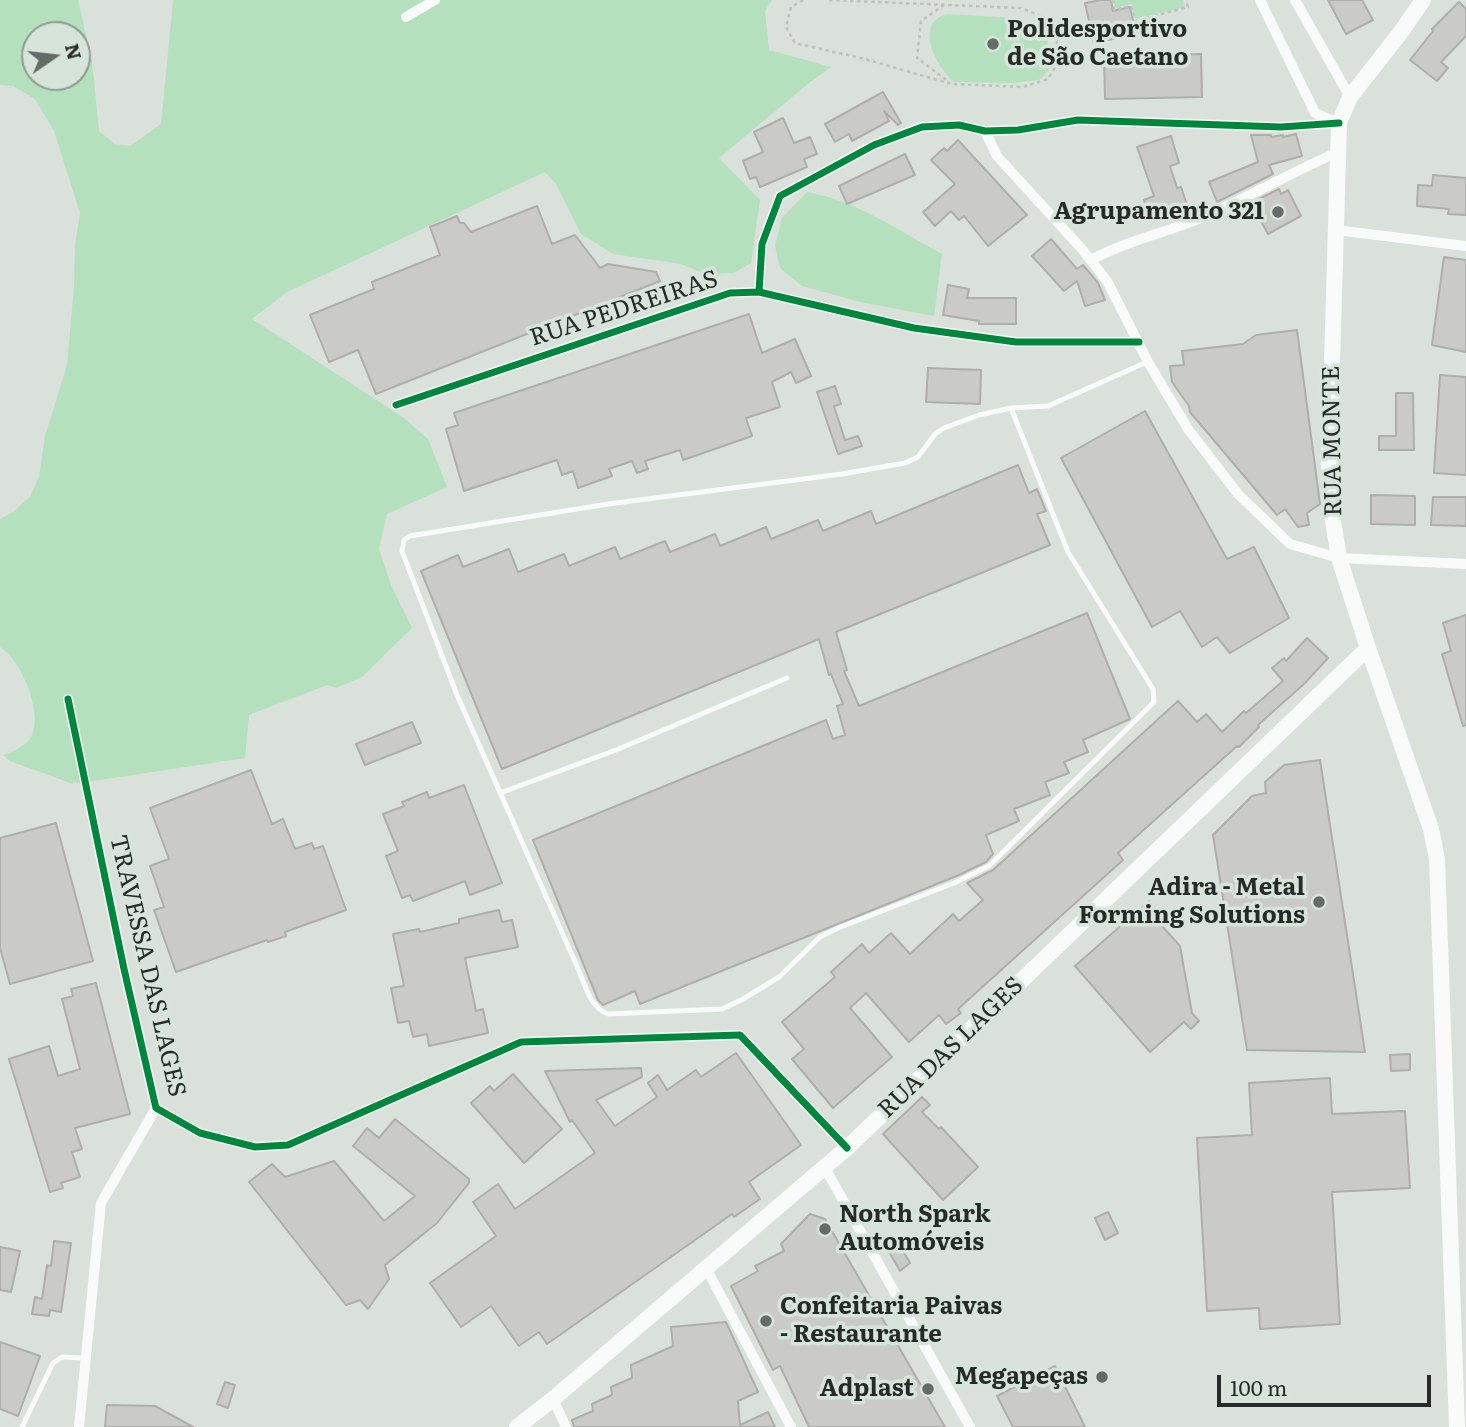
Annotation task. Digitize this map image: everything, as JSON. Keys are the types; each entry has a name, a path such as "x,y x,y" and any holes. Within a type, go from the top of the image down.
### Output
{"main road":[{"path":"1339,123 1350,97 1423,0"},
{"name":"RUA MONTE","path":"1339,123 1336,153 1330,502 1339,558 1431,829 1437,859 1461,1386 1457,1427"},
{"name":"RUA DAS LAGES","path":"517,1427 847,1148 1368,648"}],"street":[{"path":"406,17 435,0"},
{"path":"1260,0 1315,113 1339,123"},
{"path":"1295,0 1350,97"},
{"path":"759,292 762,244 780,196 874,145 922,127 959,125 985,131 1018,130 1078,120 1281,127 1339,123"},
{"path":"985,131 997,156 1107,281 1148,362 1188,429 1238,494 1290,544 1339,558 1466,564"},
{"path":"1091,260 1114,247 1208,215 1336,153"},
{"path":"1336,230 1466,246"},
{"name":"RUA PEDREIRAS","path":"396,405 730,293 759,292 914,328 1016,342 1139,342"},
{"name":"TRAVESSA DAS LAGES","path":"68,699 156,1108 200,1133 255,1147 288,1145 521,1042 740,1035 847,1148"},
{"path":"79,1427 101,1203 156,1108"},
{"path":"825,1168 970,1427"},
{"path":"706,1268 791,1427"},
{"path":"553,1399 566,1427"}],"lane":[{"path":"1011,408 1068,552 1153,689 1154,702 989,866 820,937 779,976 722,1009 608,1014 595,1007 457,695 402,551 404,540 410,536 608,504 842,474 905,463 918,457 935,434 944,428 979,415 1011,408 1048,406 1148,362"},
{"path":"500,793 616,750 787,677"},
{"path":"22,1427 52,1363 62,1357 84,1359"}],"path":[{"path":"803,0 791,7 786,27 795,43 861,58 952,84 1023,87 1048,79 1057,64 1058,41 1049,19 1021,9 829,0"},
{"path":"1021,9 1023,0"},
{"path":"1112,0 1114,10 1130,6 1135,21 1188,7 1186,0"},
{"path":"944,5 921,21 917,58 952,84"}],"green space":[{"path":"0,0 78,0 83,21 21,21 21,91 13,86 0,85"},
{"path":"173,0 772,0 765,11 769,50 831,67 719,158 760,200 751,263 734,273 706,274 681,264 613,254 581,234 556,184 545,172 287,292 252,319 404,418 428,439 447,487 387,514 379,549 391,585 412,628 362,677 336,688 327,685 249,715 245,758 73,784 10,761 3,755 19,748 31,737 35,715 28,688 16,663 0,647 0,519 30,497 39,477 45,436 67,365 75,244 80,213 54,131 35,99 21,91 91,91 91,57 99,131 115,144 130,146 161,124"},
{"path":"1113,0 1183,0 1185,7 1135,19 1132,4 1115,8"},
{"path":"947,14 1018,18 1018,24 1037,26 1038,23 1047,35 1050,69 1039,80 1014,83 954,82 941,66 931,45 931,26"},
{"path":"807,192 860,209 942,254 934,316 860,302 802,286 780,268 775,246 782,218"}],"building":[{"path":"1111,0 1113,11 1130,7 1136,34 1094,43 1085,3"},
{"path":"1328,0 1362,0 1373,20 1346,34"},
{"path":"1459,2 1466,9 1466,36 1441,62 1448,68 1437,81 1410,60 1432,29"},
{"path":"1201,54 1202,97 1105,99 1104,57"},
{"path":"883,92 901,123 898,125 884,111 889,121 852,141 849,134 835,142 825,124"},
{"path":"783,118 794,143 810,137 817,154 804,159 807,167 760,187 756,177 750,179 743,161 763,152 754,132"},
{"path":"1296,134 1302,156 1269,165 1273,174 1217,202 1209,182 1258,162 1251,135 1283,137"},
{"path":"1171,136 1179,163 1170,166 1177,188 1181,187 1188,208 1151,220 1144,200 1154,196 1137,147"},
{"path":"958,140 1027,215 988,246 964,216 959,220 951,211 935,226 923,212 955,184 931,160 944,148 947,151"},
{"path":"905,154 915,175 847,204 839,186"},
{"path":"1433,175 1466,178 1466,215 1448,214 1449,209 1417,206 1418,185 1432,186"},
{"name":"Agrupamento 321","path":"1279,189 1281,194 1288,190 1301,216 1268,234 1251,203"},
{"path":"537,206 552,244 575,235 600,268 608,264 656,272 660,281 376,394 358,350 329,362 310,315 374,289 372,282 440,255 430,227 457,216 460,223 464,223 471,232"},
{"path":"1051,239 1077,269 1083,265 1098,283 1105,300 1085,306 1077,281 1064,291 1032,256"},
{"path":"1444,257 1466,260 1466,352 1432,345"},
{"path":"948,285 969,289 967,298 1016,298 1016,324 979,324 979,321 943,315"},
{"path":"749,314 762,353 795,339 811,376 796,383 791,372 772,382 780,407 746,418 752,436 683,460 680,450 645,461 648,469 637,473 632,461 609,469 612,476 578,488 573,471 562,475 557,460 464,491 446,429 458,425 454,413"},
{"path":"1297,330 1320,504 1307,513 1309,525 1298,527 1285,509 1277,515 1190,412 1189,406 1172,382 1170,366 1184,365 1182,351 1243,344 1256,335"},
{"path":"928,368 981,370 980,404 926,402"},
{"path":"1440,375 1466,377 1466,475 1434,473"},
{"path":"835,386 841,404 834,406 845,440 858,436 862,446 838,454 817,392"},
{"path":"1396,393 1413,393 1414,450 1379,450 1379,436 1396,436"},
{"path":"1145,411 1227,559 1254,547 1289,618 1230,653 1217,637 1202,647 1180,611 1152,627 1061,458"},
{"path":"1018,465 1029,493 1037,489 1046,511 1037,514 1050,545 836,632 847,670 844,671 859,706 1087,613 1130,719 1083,740 1088,752 1064,762 1069,773 1045,782 1050,795 1014,809 1019,821 986,835 993,854 986,862 640,1004 635,991 603,1005 598,1000 533,840 826,720 833,739 845,735 837,706 843,704 831,674 829,675 819,639 502,769 421,571 458,555 463,567 509,549 518,572 564,554 569,566 615,547 620,559 665,541 670,552 715,534 720,546 766,527 771,539 818,520 823,531 871,511 876,524"},
{"path":"1371,495 1415,496 1415,525 1371,524"},
{"path":"1433,497 1466,497 1466,526 1431,525"},
{"path":"1466,615 1466,725 1463,726 1442,654 1451,651 1443,623"},
{"path":"1307,638 1328,658 1304,684 1258,725 1239,747 1118,853 1123,860 958,1009 961,1013 946,1024 939,1015 909,1042 866,993 850,1008 892,1057 833,1108 792,1059 804,1049 782,1022 835,977 831,972 862,944 869,953 891,933 910,954 953,914 959,921 983,900 967,883 993,870 1178,701 1197,722 1206,714 1222,732 1283,681 1272,668 1284,658 1286,661"},
{"path":"412,722 421,743 365,765 356,744"},
{"path":"1320,760 1365,1052 1247,1050 1213,835 1252,796 1266,793 1265,782 1284,765"},
{"path":"251,770 272,824 283,819 295,849 312,843 314,849 323,846 346,910 285,932 286,936 268,942 267,940 176,972 154,910 164,907 150,866 169,859 150,808"},
{"path":"464,785 502,883 470,895 465,881 413,901 410,895 402,898 386,856 398,851 383,814 404,806 402,802 427,792 429,798"},
{"path":"56,823 93,961 10,984 0,948 0,838"},
{"path":"1149,901 1166,921 1161,925 1180,946 1192,1013 1199,1021 1191,1029 1184,1022 1150,1052 1075,966"},
{"path":"499,910 502,922 512,920 518,947 465,958 476,1011 483,1009 488,1033 429,1046 427,1034 413,1037 409,1021 398,1023 391,988 404,986 393,934 419,929 420,932"},
{"path":"96,983 130,1114 75,1128 82,1149 72,1152 80,1177 61,1183 63,1188 50,1192 9,1059 49,1046 58,1076 80,1069 62,999 73,996 71,989"},
{"path":"736,1053 801,1145 749,1182 760,1199 734,1217 732,1214 547,1344 539,1332 519,1346 491,1306 461,1327 430,1283 496,1236 473,1202 498,1184 515,1209 595,1153 572,1120 570,1122 545,1071 641,1068 642,1077 596,1100 615,1126 657,1097 648,1083 658,1075 667,1090 696,1070 701,1077"},
{"path":"1410,1054 1410,1070 1391,1071 1390,1055"},
{"path":"513,1074 562,1129 524,1163 471,1103 490,1086 494,1091"},
{"path":"1330,1078 1332,1114 1405,1111 1410,1188 1332,1192 1340,1324 1260,1329 1259,1308 1207,1311 1197,1138 1252,1135 1249,1083"},
{"path":"922,1097 930,1105 922,1112 939,1129 941,1127 978,1167 943,1200 883,1134"},
{"path":"395,1119 469,1179 469,1183 437,1223 385,1265 389,1279 368,1309 360,1300 346,1305 249,1182 272,1164 285,1177 334,1161 384,1221 415,1196 353,1146 367,1128 379,1138"},
{"path":"1108,1212 1118,1233 1105,1240 1095,1218"},
{"path":"810,1214 825,1219 945,1427 809,1427 780,1366 773,1370 731,1286 758,1271 755,1266 784,1251 781,1244"},
{"path":"896,1239 910,1263 900,1271 885,1245"},
{"path":"54,1241 71,1243 61,1312 50,1310 49,1316 32,1314 35,1297 42,1299 47,1265 51,1266"},
{"path":"0,1247 20,1251 11,1292 0,1290"},
{"path":"726,1322 758,1392 738,1401 740,1425 768,1412 775,1427 574,1427 572,1420 593,1411 592,1404 612,1395 611,1387 632,1378 631,1365 673,1346 671,1327"},
{"path":"0,1342 40,1356 18,1416 0,1409"},
{"path":"1055,1366 1085,1427 1013,1427 997,1396"},
{"path":"225,1382 235,1385 228,1408 217,1404"},
{"path":"107,1405 155,1406 193,1427 105,1427"}],"cycle path":[{"path":"759,292 762,244 780,196 874,145 922,127 959,125 985,131 1018,130 1078,120 1281,127 1339,123"},
{"path":"396,405 730,293 759,292 914,328 1016,342 1139,342"},
{"path":"68,699 156,1108 200,1133 255,1147 288,1145 521,1042 740,1035 847,1148"}],"place":[{"name":"Polidesportivo de São Caetano","path":"993,44"},
{"name":"Agrupamento 321","path":"1278,212"},
{"name":"Adira - Metal Forming Solutions","path":"1319,902"},
{"name":"North Spark Automóveis","path":"825,1229"},
{"name":"Confeitaria Paivas - Restaurante","path":"766,1321"},
{"name":"Megapeças","path":"1102,1377"},
{"name":"Adplast","path":"928,1389"}]}
